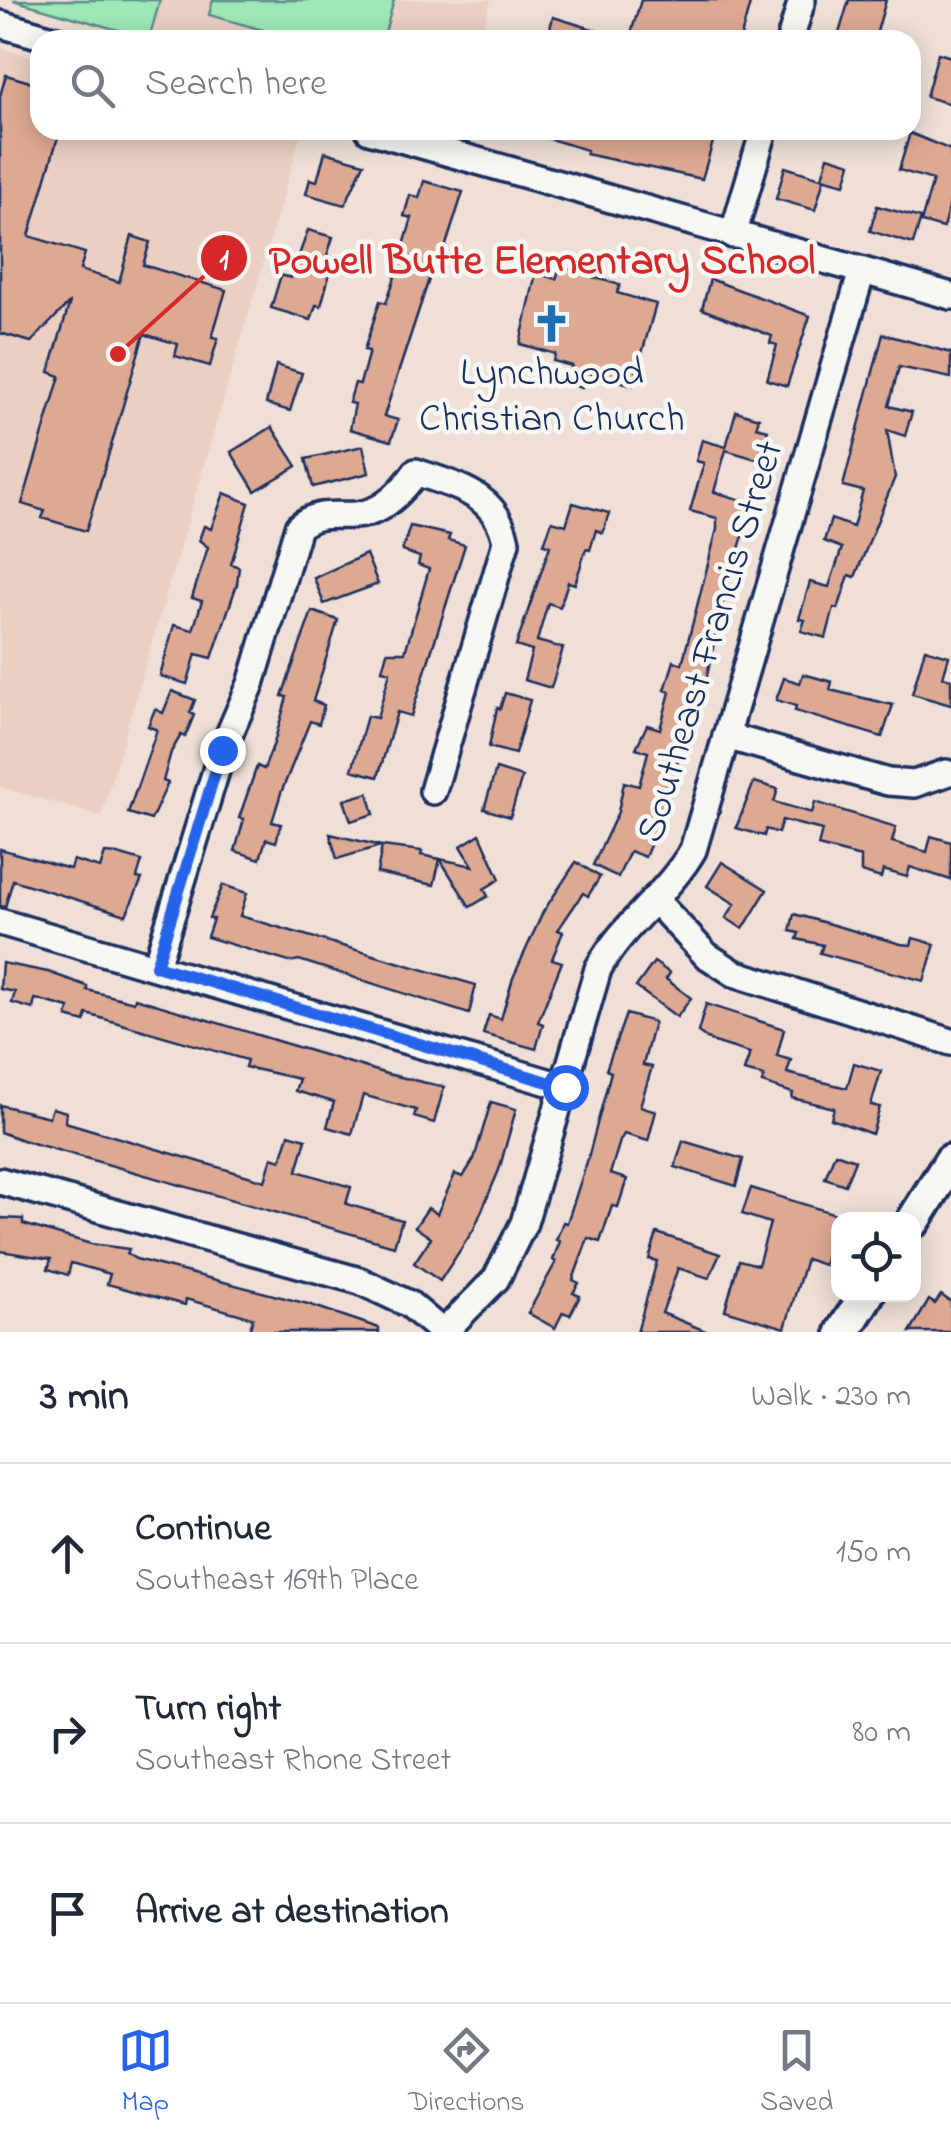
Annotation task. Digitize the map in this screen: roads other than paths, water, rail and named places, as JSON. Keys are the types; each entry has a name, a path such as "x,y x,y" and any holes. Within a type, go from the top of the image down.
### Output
{"main road":[{"path":"919,1212 951,1161"},
{"path":"842,1332 862,1302"}],"street":[{"path":"793,30 802,0"},
{"path":"0,24 30,33"},
{"path":"404,140 951,296"},
{"path":"733,235 761,140"},
{"name":"Southeast Francis Street","path":"443,1332 496,1278 510,1256 524,1223 598,970 620,932 680,873 693,850 862,271"},
{"path":"156,966 222,750 251,684 298,527 321,518 377,512 389,506 416,472 489,503 502,521 506,542 433,792"},
{"path":"726,736 888,782 914,784 946,773"},
{"path":"654,899 706,955 734,973 951,1042"},
{"path":"0,922 565,1087"},
{"path":"0,1181 360,1281 409,1304 443,1332"}],"place":[{"name":"Lynchwood Christian Church","path":"552,324"},
{"name":"Powell Butte Elementary School","path":"118,354"}]}
